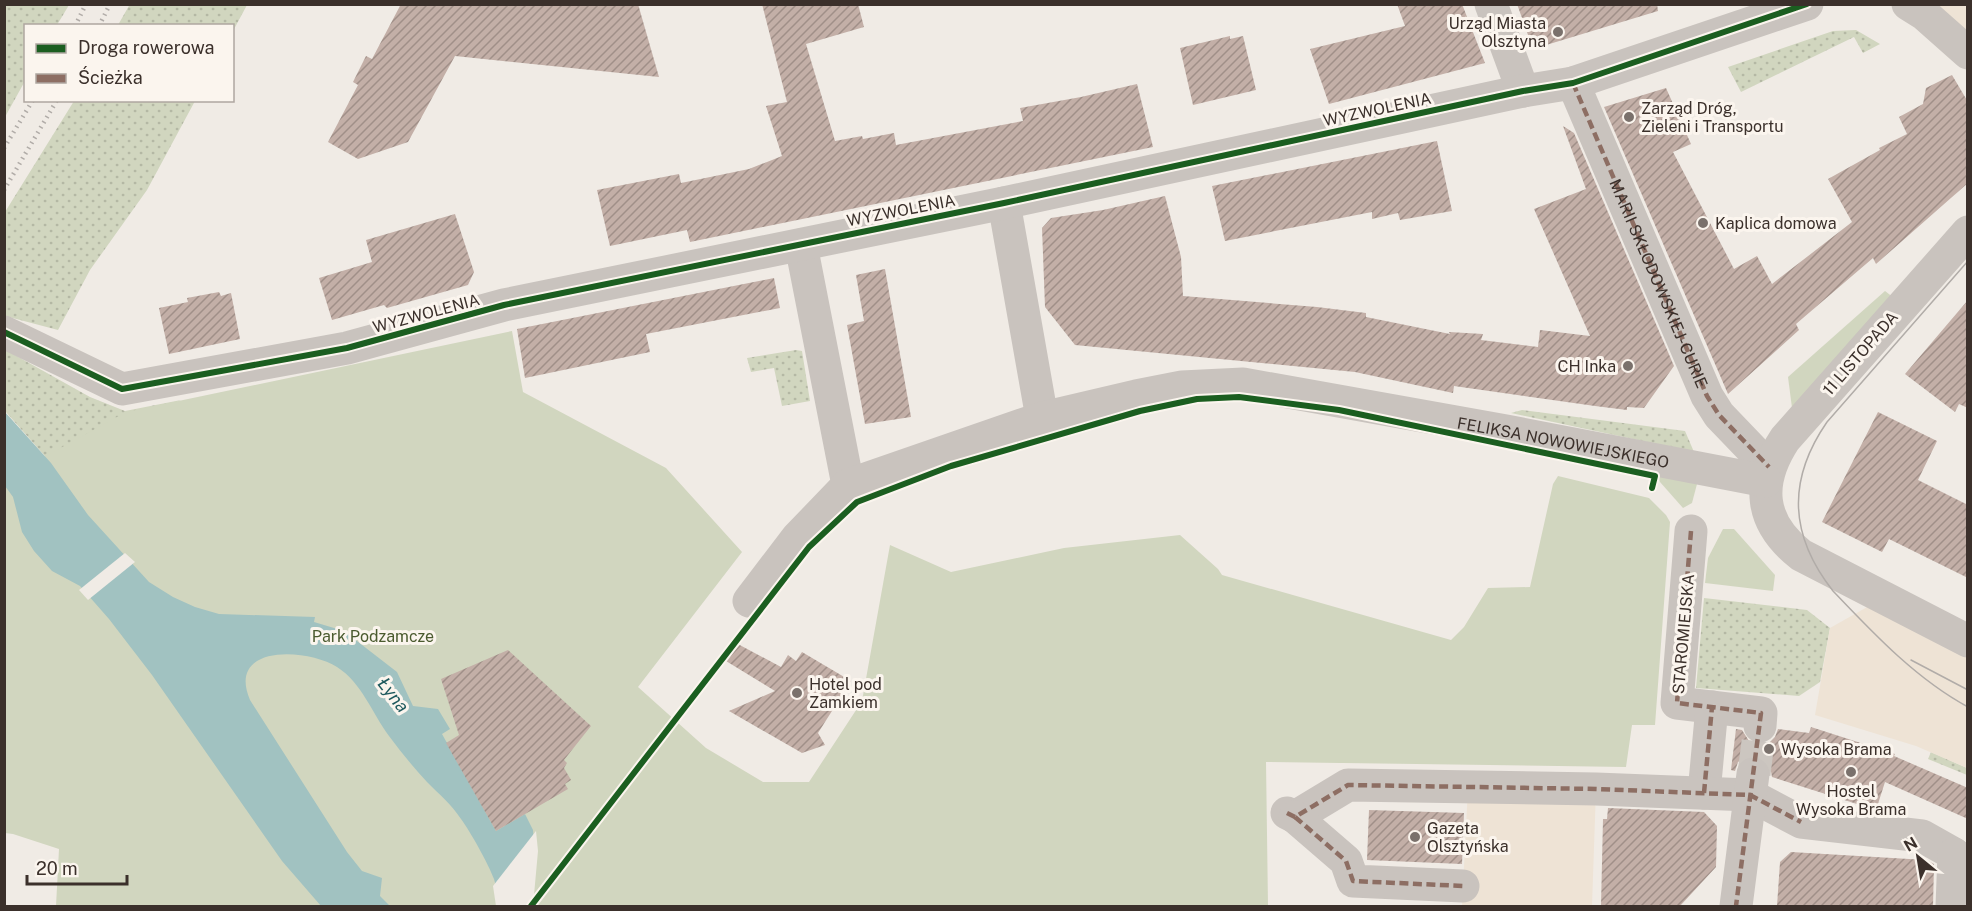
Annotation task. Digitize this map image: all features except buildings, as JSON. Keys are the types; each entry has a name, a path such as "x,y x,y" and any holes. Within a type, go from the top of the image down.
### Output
{"street":[{"path":"1491,4 1523,92"},
{"name":"WYZWOLENIA","path":"4,333 122,389 347,348 504,305 1573,83 1807,4"},
{"path":"1908,4 1924,14 1968,53"},
{"name":"MARII SKŁODOWSKIEJ-CURIE","path":"1573,83 1707,396 1719,415 1768,474"},
{"path":"1004,203 1042,418"},
{"name":"11 LISTOPADA","path":"1768,474 1774,455 1796,425 1968,232"},
{"path":"801,244 848,485"},
{"name":"FELIKSA NOWOWIEJSKIEGO","path":"749,601 797,538 848,485 1042,418 1182,387 1243,384 1517,433 1768,474"},
{"path":"1768,474 1766,495 1769,513 1776,530 1788,545 1801,555 1968,641"},
{"name":"STAROMIEJSKA","path":"1691,531 1677,703 1761,713 1760,726"},
{"path":"1704,793 1712,707"},
{"path":"1736,906 1752,784"},
{"path":"1463,886 1353,881 1346,861 1291,815 1348,785 1704,793 1752,784 1801,822 1922,836 1961,861 1952,906"}],"green space":[{"path":"5,4 69,5 58,24 24,24 24,83 5,117"},
{"path":"130,4 247,4 234,29 234,24 119,24"},
{"path":"1856,30 1880,44 1863,53 1854,37 1741,92 1728,67 1833,31"},
{"path":"73,102 194,102 147,190 90,270 58,330 5,316 5,212"},
{"path":"1885,291 1894,298 1792,408 1788,377"},
{"name":"Park Podzamcze","path":"512,331 523,392 666,468 742,552 638,687 706,748 763,782 809,782 862,701 890,545 951,572 1064,548 1180,535 1222,575 1451,640 1464,627 1488,588 1530,587 1553,484 1558,476 1649,498 1670,522 1655,725 1632,725 1626,767 1266,762 1268,906 56,906 59,849 5,833 4,479 126,412"},
{"path":"4,349 90,397 125,411 181,400 51,463 5,411"},
{"path":"802,351 810,401 782,406 774,368 751,372 747,358"},
{"path":"1522,410 1685,431 1694,452 1511,413"},
{"path":"1658,475 1697,484 1692,503 1683,508 1660,482"},
{"path":"1723,529 1734,529 1775,575 1773,591 1705,583 1708,558"},
{"path":"1704,598 1807,610 1830,628 1820,682 1799,696 1696,688"},
{"path":"1931,752 1967,768 1967,775 1928,759"}],"shaded area":[{"path":"1923,5 1967,5 1967,38"},
{"path":"1869,606 1967,656 1967,768 1916,746 1815,715 1830,628"},
{"path":"1468,788 1596,789 1592,906 1462,906"}],"water":[{"name":"Łyna","path":"4,411 51,463 88,515 149,582 173,597 219,614 315,617 314,622 344,631 397,672 413,706 438,709 450,729 442,734 496,831 525,814 533,830 535,851 499,906 492,873 465,824 398,748 353,681 337,667 324,661 290,654 273,655 259,660 249,669 246,682 250,700 347,852 362,871 382,878 380,896 390,906 321,906 282,861 152,675 109,619 80,586 52,571 34,551 22,532 13,497 5,486"}],"pier":[{"path":"125,553 135,562 88,600 79,590"},
{"path":"536,831 538,851 533,906 496,906 493,886"}],"tunnel":[{"path":"1754,774 1760,726"}],"tram line":[{"path":"1968,261 1827,422 1805,465 1798,507 1801,528 1808,549 1818,570 1833,591 1913,669 1968,707"},
{"path":"1911,660 1968,690"}],"railway":[{"path":"76,24 86,4"},
{"path":"100,24 110,4"},
{"path":"4,148 32,102"},
{"path":"4,190 56,102"}],"marked path":[{"path":"1573,83 1707,396 1719,415 1769,467"},
{"path":"1691,531 1677,703 1761,713 1736,906"},
{"path":"1704,793 1712,707"},
{"path":"1287,813 1295,817 1348,785 1596,789 1750,795 1801,822"},
{"path":"1295,817 1346,861 1353,881 1463,886"}],"cycle path":[{"path":"4,332 122,389 347,348 504,305 1004,203 1523,91 1573,83 1807,4"},
{"path":"531,906 809,547 857,502 951,466 1140,411 1197,399 1239,397 1339,410 1655,476 1652,488"}],"place":[{"name":"Urząd Miasta Olsztyna","path":"1558,32"},
{"name":"Zarząd Dróg, Zieleni i Transportu","path":"1629,117"},
{"name":"Kaplica domowa","path":"1703,223"},
{"name":"CH Inka","path":"1628,366"},
{"name":"Hotel pod Zamkiem","path":"797,693"},
{"name":"Wysoka Brama","path":"1769,749"},
{"name":"Hostel Wysoka Brama","path":"1851,772"},
{"name":"Gazeta Olsztyńska","path":"1415,837"}]}
